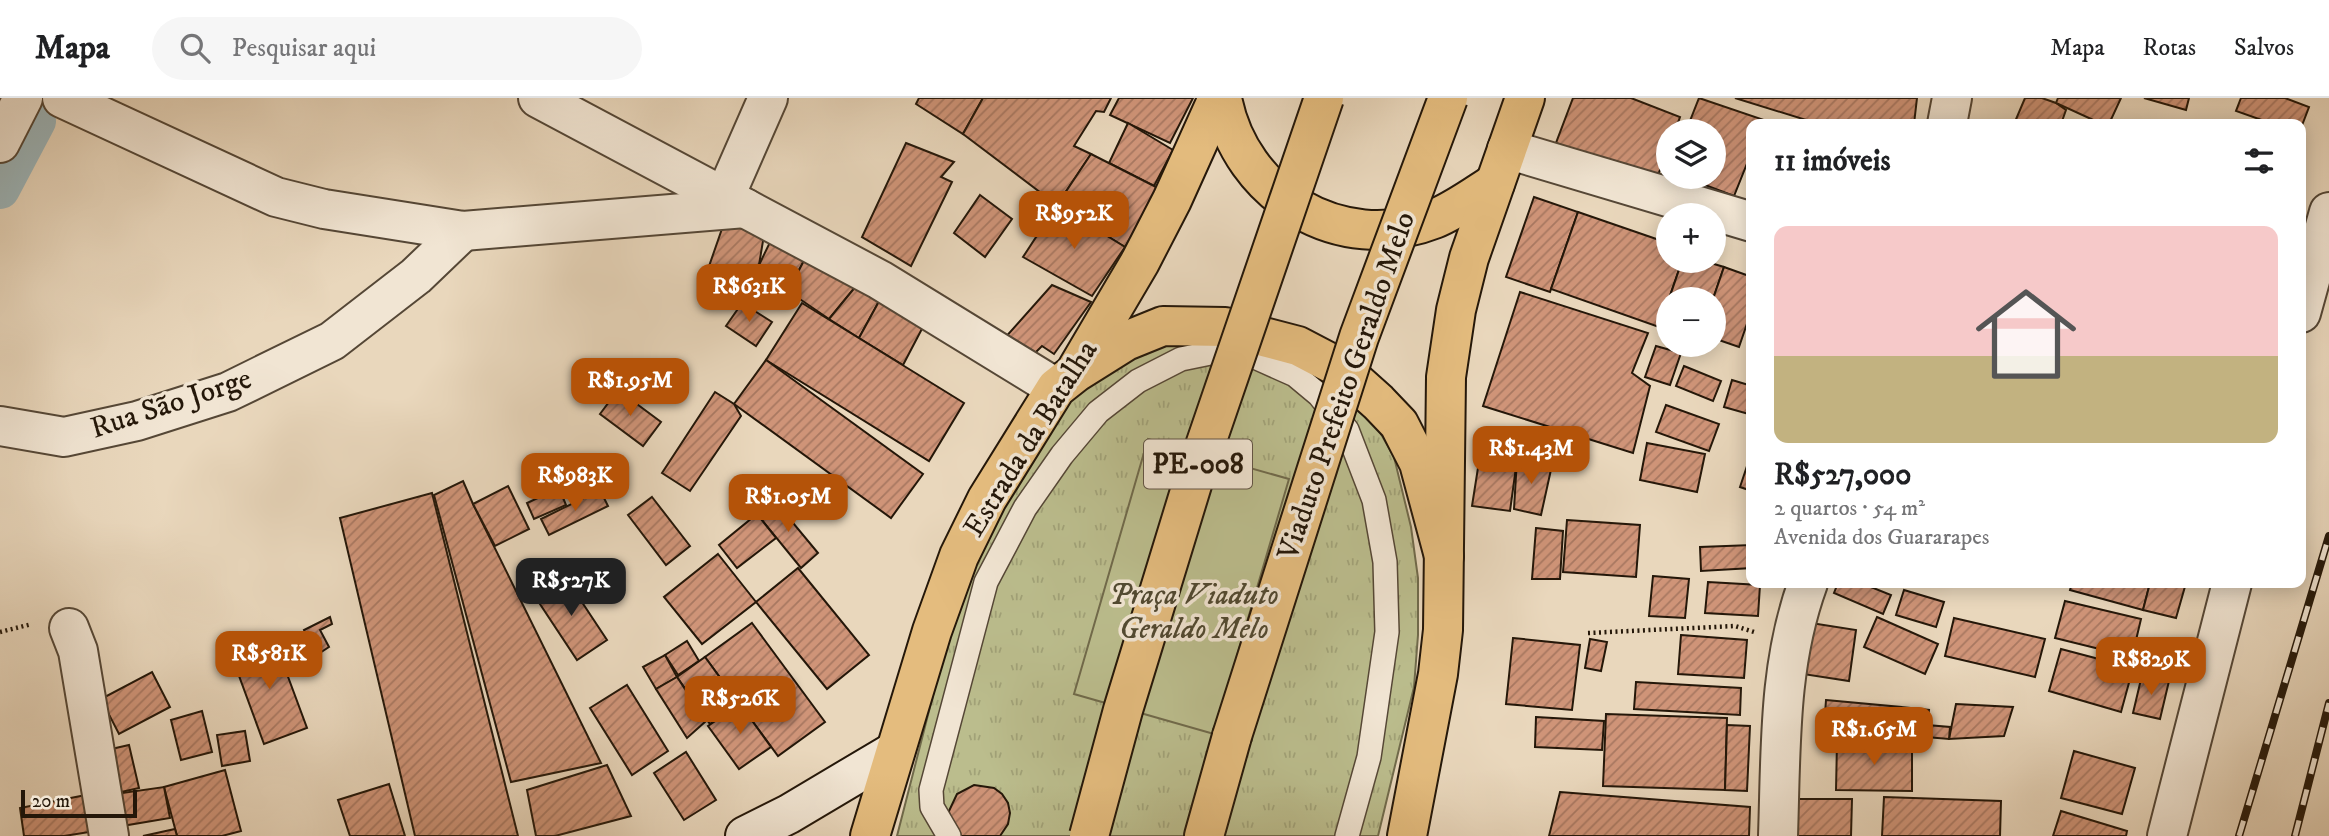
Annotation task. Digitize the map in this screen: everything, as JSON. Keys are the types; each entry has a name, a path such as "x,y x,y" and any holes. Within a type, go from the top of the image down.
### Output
{"main road":[{"path":"1220,98 1226,119 1244,158 1256,175 1281,197 1327,222 1367,230 1386,230 1435,219 1501,166"},
{"name":"Estrada da Batalha","path":"870,836 932,631 959,556 988,499 1140,262 1220,98"},
{"name":"PE-008","path":"1089,836 1123,710 1194,478 1324,98"},
{"name":"Viaduto Prefeito Geraldo Melo","path":"1204,836 1232,736 1359,337 1448,98"},
{"path":"1407,836 1438,674 1443,630 1446,377 1456,310 1469,258 1525,98"},
{"path":"1065,380 1126,341 1163,326 1225,327 1298,346 1339,368 1355,380 1399,425 1419,463 1444,556"}],"street":[{"path":"0,143 23,98"},
{"path":"62,98 276,197 299,204 463,231 735,202"},
{"path":"538,98 1065,380"},
{"path":"735,202 768,98"},
{"path":"1948,119 1952,98"},
{"path":"1501,166 1746,221"},
{"path":"2306,295 2329,212"},
{"name":"Rua São Jorge","path":"0,426 64,437 137,421 228,392 332,341 416,276 463,231"},
{"path":"1778,836 1782,690 1796,615 1806,588"},
{"path":"2167,836 2231,588"},
{"path":"69,628 78,651 109,836"},
{"path":"745,836 820,796 895,751"}],"lane":[{"path":"949,836 932,807 931,790 986,582 1025,509 1062,455 1098,412 1138,381 1181,359 1225,350 1257,358 1295,375 1319,395 1347,430 1374,500 1385,562 1387,632 1369,757 1347,836"}],"path":[{"path":"1588,633 1735,626 1791,644"}],"green space":[{"name":"Praça Viaduto Geraldo Melo","path":"1163,333 1278,349 1367,409 1394,457 1411,527 1418,578 1418,635 1414,687 1378,836 897,836 961,586 998,503 1062,408 1098,371"},
{"path":"1148,439 1289,479 1214,734 1074,694"}],"building":[{"path":"919,98 983,98 963,134 916,104"},
{"path":"983,98 1111,98 1104,112 1096,111 1074,146 1091,154 1057,205 963,134"},
{"path":"1119,98 1193,98 1170,143 1110,115"},
{"path":"1573,98 1631,98 1680,117 1656,119 1656,180 1556,143"},
{"path":"1699,98 1761,119 1746,119 1746,166 1734,196 1716,189 1726,189 1726,119 1691,119"},
{"path":"1735,98 1917,98 1915,119 1803,119"},
{"path":"2025,98 2042,98 2066,110 2063,119 2016,119"},
{"path":"2058,98 2121,98 2111,119 2091,119 2056,103"},
{"path":"2144,98 2189,98 2186,110"},
{"path":"2241,98 2285,98 2309,107 2304,119 2259,119 2236,111"},
{"path":"1128,123 1173,150 1154,186 1109,163"},
{"path":"906,143 954,162 941,177 952,182 911,266 862,237"},
{"path":"1091,154 1160,189 1125,247 1057,205"},
{"path":"980,195 1012,219 985,257 954,233"},
{"path":"1534,197 1578,212 1550,292 1506,277"},
{"path":"1057,205 1125,247 1092,296 1023,257"},
{"path":"1578,212 1656,239 1656,273 1678,273 1673,287 1656,287 1656,326 1551,289"},
{"path":"724,223 764,235 759,265 750,268 738,296 707,272"},
{"path":"773,236 808,253 788,291 759,265"},
{"path":"808,253 861,280 829,319 788,291"},
{"path":"1726,268 1746,275 1746,327 1739,347 1726,342 1726,287 1717,287 1722,273 1726,273"},
{"path":"1678,273 1722,273 1717,287 1673,287"},
{"path":"861,280 883,294 859,338 829,319"},
{"path":"1052,285 1091,302 1054,354 1042,346 1031,357 1003,340"},
{"path":"1520,292 1648,333 1632,373 1650,386 1633,453 1483,406"},
{"path":"883,294 925,323 903,365 859,338"},
{"path":"742,303 772,322 756,346 726,326"},
{"path":"802,303 964,403 929,461 766,360"},
{"path":"1656,346 1656,357 1680,357 1670,385 1645,377"},
{"path":"766,360 923,474 891,518 734,404"},
{"path":"1684,366 1721,381 1713,401 1676,386"},
{"path":"1732,380 1746,384 1746,413 1724,407"},
{"path":"618,390 661,422 643,446 600,414"},
{"path":"715,392 734,404 741,416 690,491 662,473"},
{"path":"1666,405 1719,424 1709,451 1656,432"},
{"path":"1647,443 1705,454 1697,492 1640,480"},
{"path":"1480,455 1517,460 1510,511 1472,506"},
{"path":"572,458 591,491 577,500 557,466"},
{"path":"1517,459 1552,465 1541,515 1514,509"},
{"path":"1746,469 1746,489 1740,487"},
{"path":"463,481 601,763 511,782 434,495"},
{"path":"508,486 529,529 495,546 473,504"},
{"path":"559,488 566,505 534,519 527,503"},
{"path":"600,490 608,506 549,535 541,519"},
{"path":"432,493 518,836 415,836 340,518"},
{"path":"652,497 690,546 666,565 628,515"},
{"path":"774,500 818,553 801,568 757,514"},
{"path":"757,514 776,538 737,568 719,545"},
{"path":"1567,520 1640,525 1636,577 1563,572"},
{"path":"1536,528 1563,531 1560,579 1532,579"},
{"path":"1746,545 1746,568 1701,571 1700,547"},
{"path":"718,554 756,602 702,644 664,597"},
{"path":"798,568 869,655 827,689 756,602"},
{"path":"564,575 607,640 577,660 534,595"},
{"path":"1653,576 1689,579 1685,618 1649,616"},
{"path":"611,581 616,589 601,600 595,591"},
{"path":"1708,582 1746,584 1746,588 1760,588 1758,616 1705,613"},
{"path":"1836,588 1874,588 1891,595 1883,614 1834,593"},
{"path":"2071,588 2149,588 2143,610"},
{"path":"2149,588 2185,588 2176,618 2143,610"},
{"path":"1904,590 1944,602 1936,627 1896,615"},
{"path":"2065,601 2141,619 2132,657 2055,638"},
{"path":"330,617 332,624 320,630 329,647 315,656 304,630"},
{"path":"1877,617 1938,644 1925,674 1864,647"},
{"path":"1954,618 2045,639 2035,677 1945,656"},
{"path":"752,623 825,722 778,756 705,657"},
{"path":"1811,623 1856,630 1849,681 1803,674"},
{"path":"1681,635 1747,640 1744,678 1678,674"},
{"path":"1513,638 1580,645 1572,710 1506,704"},
{"path":"274,639 307,728 264,744 231,654"},
{"path":"1590,639 1607,642 1601,671 1585,668"},
{"path":"687,641 699,661 678,675 665,655"},
{"path":"2148,641 2175,646 2171,668 2143,663"},
{"path":"2061,649 2133,668 2121,712 2049,691"},
{"path":"665,655 677,677 656,689 643,667"},
{"path":"705,657 739,704 710,724 677,677"},
{"path":"152,672 170,707 119,734 101,699"},
{"path":"2142,675 2169,681 2160,719 2133,713"},
{"path":"677,677 706,721 687,738 656,689"},
{"path":"1636,682 1741,688 1740,715 1634,709"},
{"path":"627,685 668,751 632,775 590,708"},
{"path":"1826,700 1901,707 1898,735 1824,728"},
{"path":"740,704 771,747 739,769 708,726"},
{"path":"1956,704 2013,707 2004,736 1949,739"},
{"path":"1901,707 1929,710 1926,737 1898,735"},
{"path":"202,711 212,752 181,760 171,720"},
{"path":"1606,714 1727,718 1725,790 1603,786"},
{"path":"1536,717 1604,721 1602,750 1535,747"},
{"path":"1727,725 1750,726 1747,791 1725,790"},
{"path":"1927,725 1950,727 1949,739 1926,737"},
{"path":"245,731 250,761 222,766 217,735"},
{"path":"1837,742 1912,743 1912,791 1836,790"},
{"path":"129,745 139,788 108,795 98,752"},
{"path":"2074,751 2135,768 2122,814 2061,798"},
{"path":"686,752 716,800 684,820 654,773"},
{"path":"607,765 631,816 555,836 536,836 527,790"},
{"path":"225,770 241,831 222,836 177,836 164,787"},
{"path":"389,784 405,836 350,836 338,800"},
{"path":"974,785 994,788 1008,803 1008,824 1000,836 958,836 950,821 949,811 957,794"},
{"path":"164,787 170,818 116,827 108,795"},
{"path":"1560,792 1750,807 1749,836 1549,836"},
{"path":"96,793 102,830 64,836 24,836 20,808"},
{"path":"1884,797 2001,801 2000,836 1882,836"},
{"path":"1794,799 1852,799 1851,836 1794,836"},
{"path":"2061,811 2127,831 2126,836 2053,836"},
{"path":"175,829 177,836 143,836"}],"waterway":[{"path":"0,189 36,121"}],"railway":[{"path":"2239,836 2329,536"},
{"path":"2295,836 2329,703"}]}
